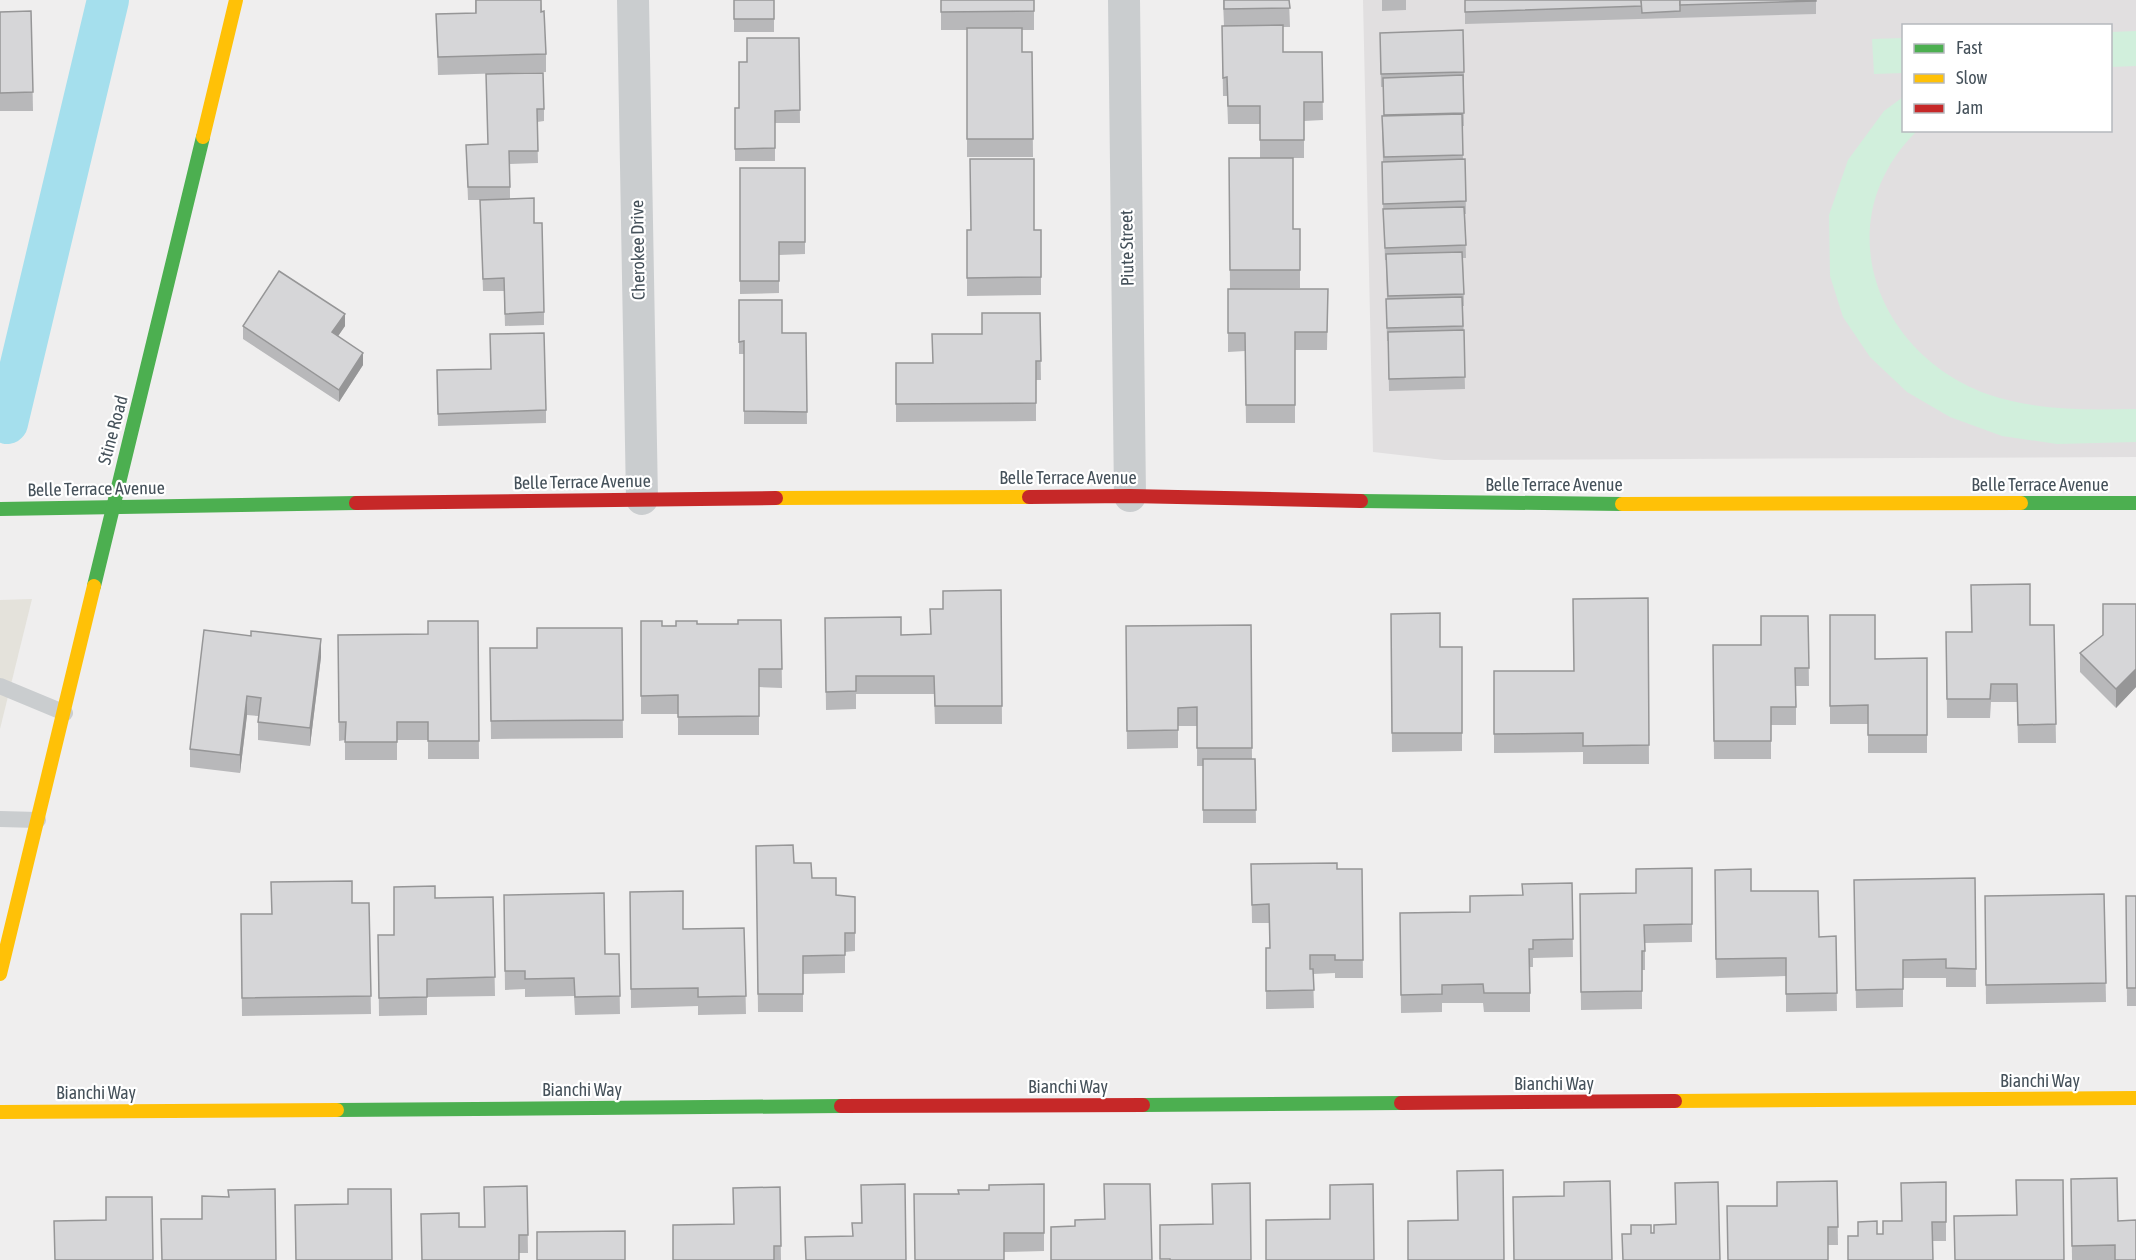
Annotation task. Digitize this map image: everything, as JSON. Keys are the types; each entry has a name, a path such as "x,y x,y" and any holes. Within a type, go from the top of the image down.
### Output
{"street":[{"name":"Stine Road","path":"0,974 236,0"},
{"name":"Cherokee Drive","path":"633,0 642,499"},
{"name":"Piute Street","path":"1124,0 1130,496"},
{"name":"Belle Terrace Avenue","path":"0,508 642,499 1130,496 1527,504 2136,503"},
{"name":"Bianchi Way","path":"0,1112 2136,1098"}],"lane":[{"path":"0,686 65,713"},
{"path":"0,819 38,820"}],"shaded area":[{"path":"1363,0 2136,0 2136,457 1444,460 1373,452"},
{"path":"32,599 0,729 0,600"}],"green space":[{"path":"2136,31 2136,66 2112,67 2112,32"},
{"path":"1902,38 1902,73 1874,74 1872,39"},
{"path":"1902,98 1902,132 1916,132 1889,166 1874,204 1870,243 1876,281 1892,316 1916,348 1948,375 2005,400 2079,409 2136,409 2136,442 2057,444 2002,436 1950,417 1907,392 1870,357 1843,317 1830,276 1829,215 1848,160 1884,111"}],"building":[{"path":"476,0 541,0 541,12 544,11 546,54 438,57 436,14 476,13"},
{"path":"734,0 774,0 774,19 734,19"},
{"path":"941,0 1034,0 1034,11 941,12"},
{"path":"1224,0 1289,0 1290,8 1224,9"},
{"path":"1465,0 1641,0 1642,6 1465,12"},
{"path":"1641,0 1680,0 1680,11 1642,13"},
{"path":"1680,0 1816,0 1816,1 1680,5"},
{"path":"31,11 33,92 0,93 0,12"},
{"path":"1283,25 1283,52 1322,52 1323,102 1304,102 1304,140 1260,140 1260,106 1228,106 1227,77 1223,78 1222,26"},
{"path":"967,28 1022,28 1022,52 1032,52 1033,139 967,139"},
{"path":"1463,30 1464,72 1381,74 1380,33"},
{"path":"747,38 799,38 800,110 775,111 775,148 735,149 735,108 739,108 739,62 747,62"},
{"path":"543,73 544,109 537,109 538,151 509,151 510,187 468,187 466,145 488,144 486,74"},
{"path":"1463,75 1464,113 1384,115 1383,78"},
{"path":"1462,114 1463,155 1384,157 1382,116"},
{"path":"1229,158 1293,158 1293,229 1300,229 1300,270 1230,270"},
{"path":"970,159 1034,159 1034,230 1041,230 1041,277 967,278 967,230 971,230"},
{"path":"1465,159 1466,201 1383,204 1382,162"},
{"path":"740,168 805,168 805,242 779,242 779,281 740,281"},
{"path":"534,198 534,223 542,223 544,312 505,314 504,278 483,279 480,200"},
{"path":"1464,207 1466,245 1385,248 1383,209"},
{"path":"1462,252 1464,294 1388,296 1386,254"},
{"path":"279,271 345,314 332,332 363,353 339,390 243,326"},
{"path":"1228,289 1328,289 1327,332 1295,332 1295,405 1246,405 1245,333 1228,333"},
{"path":"1462,297 1463,326 1387,328 1386,299"},
{"path":"739,300 782,300 782,333 806,333 807,412 744,411 744,341 739,342"},
{"path":"982,313 1040,313 1041,361 1036,361 1036,403 896,404 896,363 933,363 932,334 982,334"},
{"path":"1464,330 1465,377 1389,379 1388,332"},
{"path":"544,333 546,410 438,414 437,370 491,369 490,334"},
{"path":"2030,584 2030,625 2054,625 2056,724 2018,725 2017,684 1991,684 1990,699 1947,699 1946,632 1972,632 1971,585"},
{"path":"1001,590 1002,706 935,706 934,676 856,676 856,691 826,692 825,618 901,617 901,635 931,634 930,609 943,609 943,591"},
{"path":"1648,598 1649,745 1583,746 1583,733 1494,734 1494,671 1574,671 1573,599"},
{"path":"2103,604 2136,604 2136,669 2116,689 2080,653 2103,635"},
{"path":"1440,613 1440,647 1462,647 1462,733 1392,733 1391,614"},
{"path":"1830,615 1875,615 1875,659 1927,658 1927,735 1868,735 1868,705 1830,706"},
{"path":"1761,616 1808,616 1809,668 1795,668 1796,707 1771,707 1771,741 1714,741 1713,645 1761,645"},
{"path":"738,620 781,620 782,669 759,669 759,716 678,717 678,695 641,696 641,621 662,621 662,626 676,626 676,621 697,621 697,624 738,624"},
{"path":"428,621 478,621 479,741 428,741 428,722 397,722 397,742 345,742 346,722 339,722 338,635 428,634"},
{"path":"1251,625 1252,748 1197,748 1197,707 1178,708 1178,730 1127,731 1126,626"},
{"path":"537,628 622,628 623,720 491,721 490,648 537,648"},
{"path":"204,630 251,636 251,631 321,639 310,728 258,722 261,698 247,696 240,755 190,749"},
{"path":"1203,759 1255,759 1256,810 1203,810"},
{"path":"793,845 794,863 811,863 812,878 836,878 836,895 855,897 855,933 845,933 845,955 803,956 803,994 758,994 756,846"},
{"path":"1337,863 1337,869 1362,869 1363,960 1335,960 1335,955 1310,955 1314,990 1266,991 1266,948 1270,948 1269,904 1252,905 1251,864"},
{"path":"1692,868 1692,924 1644,925 1642,991 1581,992 1580,894 1636,893 1636,869"},
{"path":"1751,869 1751,891 1818,891 1819,937 1836,936 1837,993 1786,994 1786,958 1716,959 1715,870"},
{"path":"1975,878 1976,969 1946,968 1946,959 1903,960 1903,989 1856,990 1854,880"},
{"path":"352,881 352,903 369,903 371,996 242,998 241,914 272,914 271,882"},
{"path":"1572,883 1573,939 1533,940 1533,949 1529,949 1530,993 1484,993 1483,984 1442,985 1442,994 1401,995 1400,913 1470,912 1470,896 1523,895 1522,884"},
{"path":"435,886 435,898 493,897 495,977 427,979 427,997 379,998 378,935 394,935 394,887"},
{"path":"683,891 683,929 744,928 746,996 698,997 698,988 631,989 630,892"},
{"path":"604,893 605,954 619,954 620,996 575,997 574,978 525,979 525,971 505,971 504,895"},
{"path":"2104,894 2106,983 1986,985 1985,896"},
{"path":"2126,896 2136,896 2136,988 2127,988"},
{"path":"1503,1170 1504,1260 1408,1260 1408,1221 1458,1220 1457,1171"},
{"path":"2117,1178 2118,1221 2136,1220 2136,1260 2115,1260 2115,1245 2072,1246 2071,1179"},
{"path":"2016,1180 2063,1180 2064,1260 1955,1260 1954,1216 2017,1215"},
{"path":"1610,1181 1612,1260 1514,1260 1513,1197 1564,1196 1564,1182"},
{"path":"1837,1181 1838,1227 1828,1227 1828,1260 1728,1260 1727,1206 1777,1206 1777,1182"},
{"path":"1718,1182 1720,1260 1623,1260 1622,1234 1631,1234 1631,1225 1651,1225 1651,1233 1654,1233 1654,1225 1676,1224 1675,1183"},
{"path":"1946,1182 1946,1222 1932,1222 1933,1260 1848,1260 1848,1236 1858,1236 1858,1222 1877,1221 1877,1234 1883,1234 1883,1221 1902,1221 1901,1183"},
{"path":"1250,1183 1251,1260 1160,1259 1160,1225 1213,1224 1212,1184"},
{"path":"905,1184 906,1260 806,1260 805,1237 853,1236 852,1223 862,1223 861,1185"},
{"path":"1044,1184 1044,1233 1004,1233 1004,1260 915,1260 914,1194 959,1194 958,1190 989,1190 989,1185"},
{"path":"1104,1184 1150,1184 1152,1260 1051,1260 1051,1227 1075,1226 1075,1220 1105,1219"},
{"path":"1373,1184 1374,1260 1266,1260 1266,1220 1330,1219 1330,1185"},
{"path":"527,1186 528,1235 519,1235 519,1260 422,1260 421,1214 459,1213 459,1227 485,1227 484,1187"},
{"path":"780,1187 781,1246 774,1246 774,1260 673,1260 673,1225 734,1224 733,1188"},
{"path":"275,1189 276,1260 162,1260 161,1219 202,1219 202,1196 229,1197 228,1190"},
{"path":"348,1189 391,1189 392,1260 296,1260 295,1205 348,1204"},
{"path":"106,1197 152,1197 153,1260 55,1260 54,1221 106,1220"},
{"path":"625,1231 625,1260 537,1260 537,1232"}],"waterway":[{"path":"7,423 108,0"}],"traffic: fast":[{"path":"94,586 203,137"},
{"path":"1361,501 1622,504"},
{"path":"0,509 356,503"},
{"path":"2021,503 2136,503"},
{"path":"1143,1105 1401,1103"},
{"path":"337,1110 841,1106"}],"traffic: slow":[{"path":"203,137 236,0"},
{"path":"776,498 1029,497"},
{"path":"1622,504 2021,503"},
{"path":"0,974 94,586"},
{"path":"1675,1101 2136,1098"},
{"path":"0,1112 337,1110"}],"traffic: jam":[{"path":"1029,497 1130,496 1361,501"},
{"path":"356,503 776,498"},
{"path":"1401,1103 1675,1101"},
{"path":"841,1106 1143,1105"}]}
